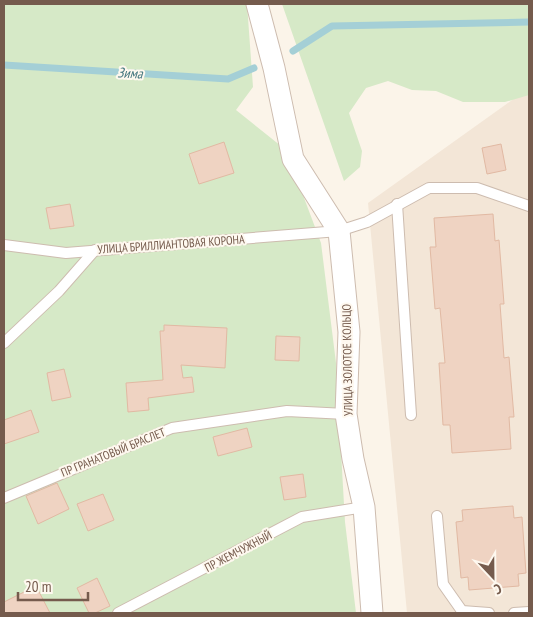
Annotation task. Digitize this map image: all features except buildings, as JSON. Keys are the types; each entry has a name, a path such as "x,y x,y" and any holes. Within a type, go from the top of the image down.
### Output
{"street":[{"name":"УЛИЦА ЗОЛОТОЕ КОЛЬЦО","path":"257,4 274,68 293,159 339,231 349,332 346,414 353,459 364,507 372,613"}],"lane":[{"name":"УЛИЦА БРИЛЛИАНТОВАЯ КОРОНА","path":"4,245 66,254 94,250 339,231 367,222 429,188 477,188 529,206"},
{"path":"397,204 412,415"},
{"path":"4,343 59,290 94,250"},
{"name":"ПР ГРАНАТОВЫЙ БРАСЛЕТ","path":"4,498 172,428 287,411 346,414"},
{"name":"ПР ЖЕМЧУЖНЫЙ","path":"118,613 302,517 364,507"},
{"path":"437,516 443,584 462,610 489,613"},
{"path":"514,613 529,612"}],"shaded area":[{"path":"529,88 529,613 407,613 368,203"}],"green space":[{"path":"4,4 247,4 253,87 236,110 286,150 321,243 336,363 345,522 356,613 4,613"},
{"path":"282,4 529,4 529,95 505,102 463,102 436,91 412,90 388,81 366,88 349,113 362,151 360,167 344,181"}],"waterway":[{"name":"Зима","path":"293,51 332,26 529,22"},
{"name":"Зима","path":"4,65 228,79 254,68"}]}
